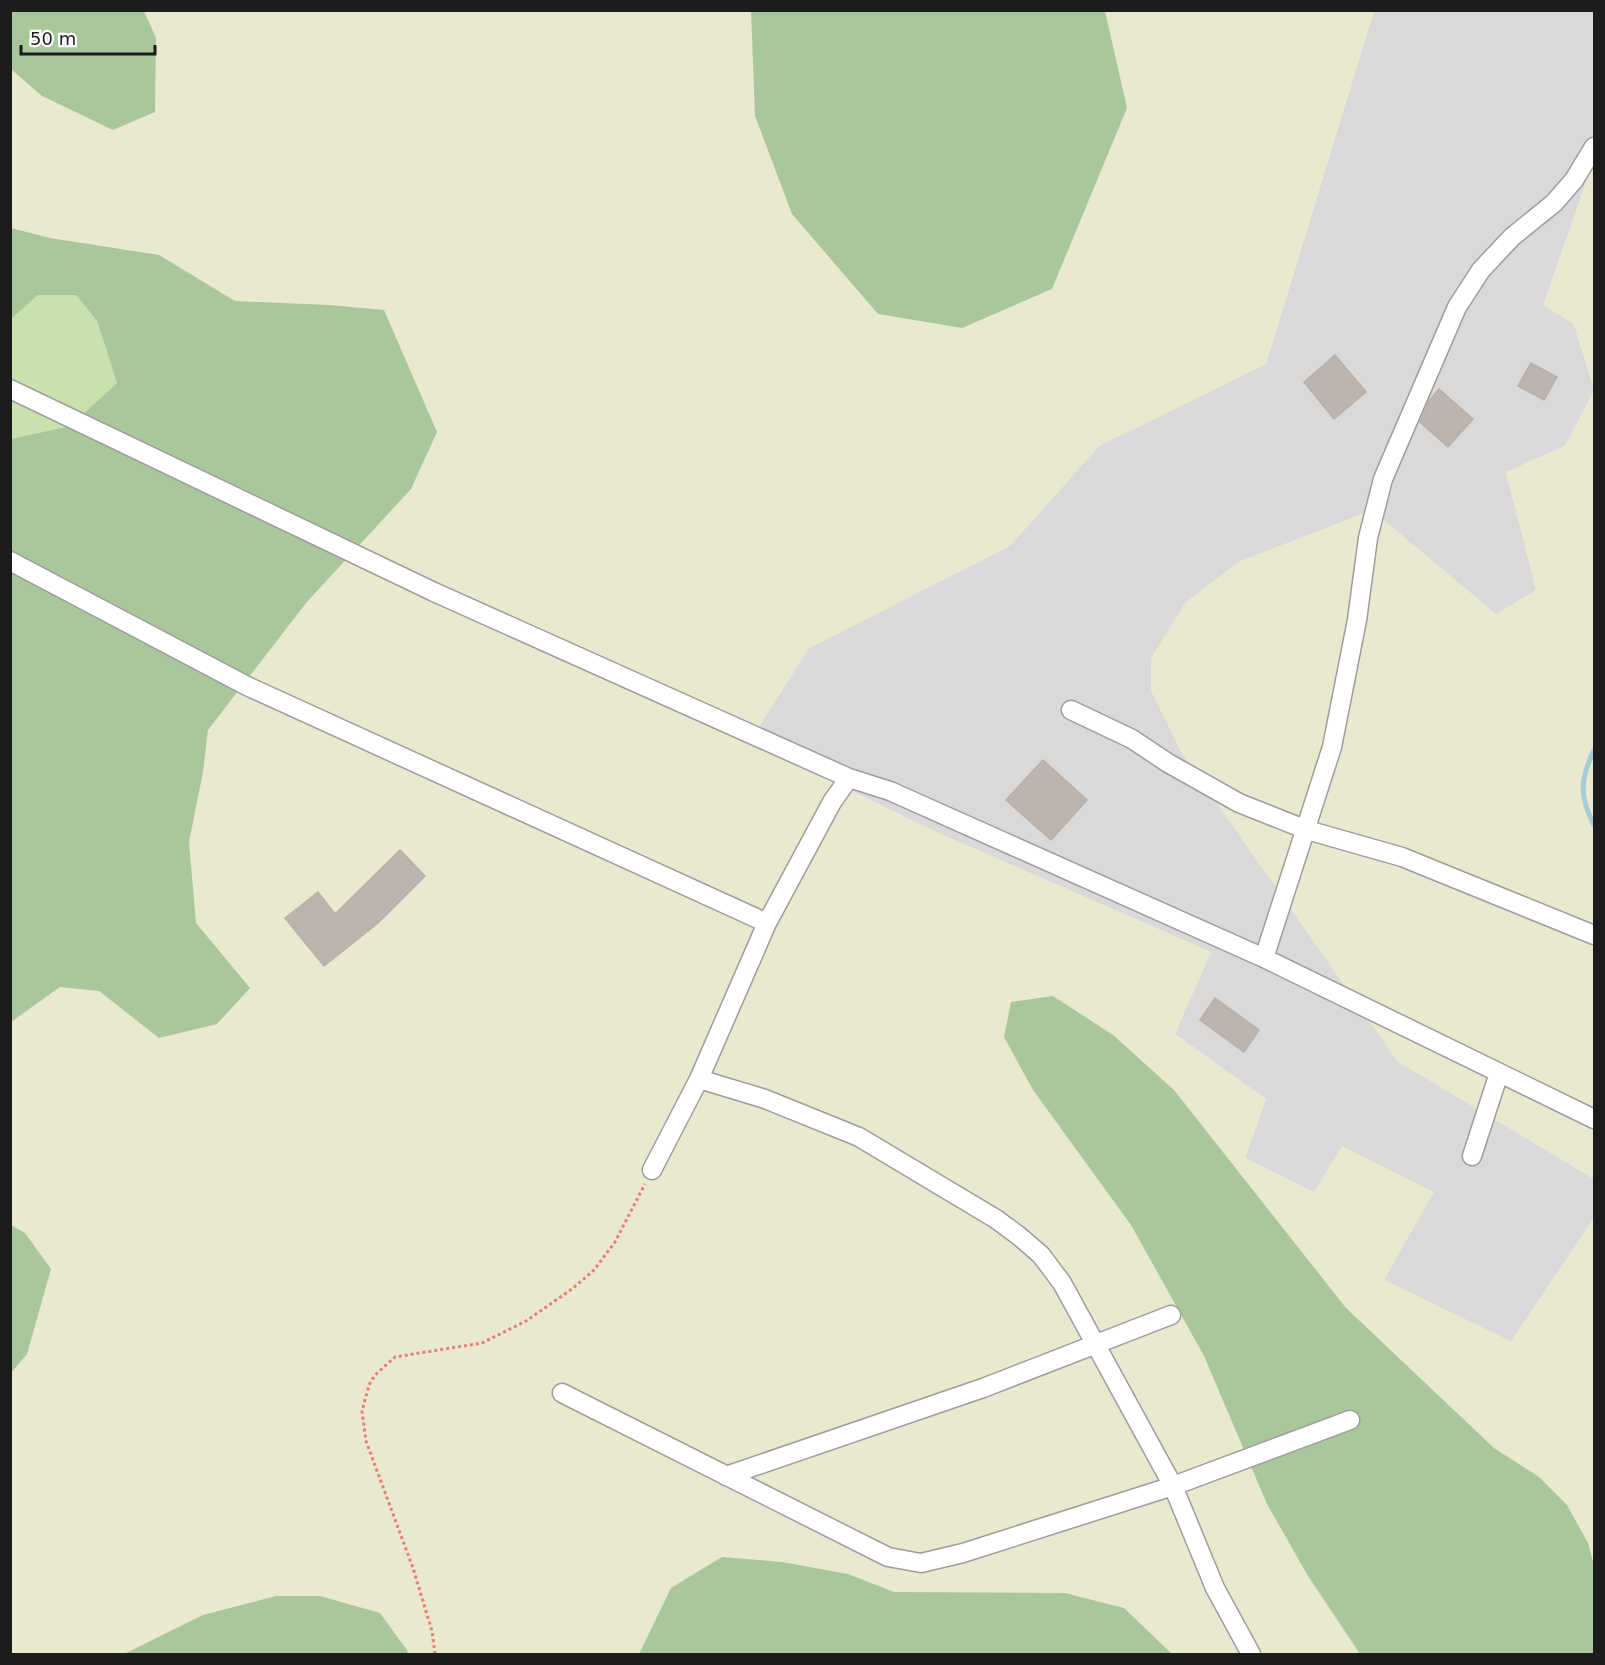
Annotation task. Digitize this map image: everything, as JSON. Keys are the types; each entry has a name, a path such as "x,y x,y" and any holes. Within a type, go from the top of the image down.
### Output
{"street":[{"path":"1264,958 1332,747 1357,620 1368,538 1383,479 1457,307 1481,270 1512,237 1554,203 1575,180 1594,147"},
{"path":"10,389 434,592 849,778 890,791 1264,958 1594,1119"},
{"path":"10,561 247,686 767,923"},
{"path":"1071,710 1132,739 1168,763 1239,803 1307,830 1402,857 1594,935"},
{"path":"652,1170 699,1079 767,923 832,802 849,778"},
{"path":"1472,1156 1499,1073"},
{"path":"699,1079 765,1099 859,1137 996,1219 1041,1255 1062,1283 1173,1486 1215,1588 1251,1654"},
{"path":"726,1476 983,1388 1171,1315"},
{"path":"562,1394 888,1557 921,1563 963,1553 1173,1486 1350,1420"}],"path":[{"path":"435,1654 432,1631 413,1568 366,1441 362,1411 369,1385 375,1375 395,1357 482,1343 526,1321 572,1289 594,1270 615,1242 652,1170"}],"shaded area":[{"path":"1374,11 1594,11 1594,159 1574,325 1594,390 1565,446 1506,472 1536,590 1496,615 1372,510 1397,1061 1594,1179 1594,1218 1511,1342 1384,1280 1433,1192 1314,1192 1245,1158 1266,1099 1175,1034 1211,952 934,831 750,741 809,648 1010,546 1099,446 1266,364"}],"green space":[{"path":"11,10 144,11 156,38 155,112 113,130 42,96 11,69"},
{"path":"144,11 751,11 755,116 962,328 1052,289 1127,108 1105,11 1374,11 1266,364 1099,446 1010,546 809,648 750,741 934,831 1211,952 1175,1034 1266,1099 1245,1158 1314,1192 1342,1146 1434,1192 1384,1280 1511,1341 1594,1218 1594,1565 1588,1543 1539,1477 1494,1448 1346,1308 1174,1090 1033,1090 1131,1225 1204,1356 1308,1576 1360,1654 1172,1654 1124,1608 963,1593 894,1592 848,1574 782,1562 671,1588 639,1654 408,1654 380,1613 276,1596 203,1615 124,1654 11,1654 11,1373 27,1354 25,1233 11,1225 11,1022 60,987 99,991 126,1013 226,959 196,923 189,842 203,772 208,730 306,603 411,489 329,305 235,301 159,255 50,238 11,228 11,69 42,96 114,130 155,112 156,38"},
{"path":"751,11 1105,11 1127,108 1052,289 962,328 878,314 792,214 755,116"},
{"path":"1594,159 1594,390 1575,325 1543,305"},
{"path":"11,228 50,238 159,255 235,301 384,310 437,432 411,489 306,603 208,730 203,772 189,842 196,923 250,988 217,1024 159,1038 99,991 60,987 11,1022 11,439 70,426 117,383 97,321 76,295 38,295 11,319"},
{"path":"38,295 76,295 97,321 117,383 70,426 11,439 10,319"},
{"path":"1594,390 1594,1179 1397,1061 1181,752 1151,691 1151,658 1185,603 1238,562 1372,510 1496,614 1536,590 1506,472 1565,446"},
{"path":"1053,996 1113,1035 1174,1090 1346,1308 1494,1448 1539,1477 1567,1505 1588,1543 1594,1565 1594,1654 1360,1654 1308,1576 1267,1504 1204,1356 1131,1225 1033,1090 1004,1037 1011,1002"},
{"path":"11,1225 25,1233 51,1269 27,1354 11,1373"},
{"path":"722,1557 782,1562 848,1574 894,1592 1065,1593 1124,1608 1172,1654 639,1654 671,1588"},
{"path":"276,1596 320,1596 380,1613 408,1654 124,1654 203,1615"}],"building":[{"path":"1335,355 1366,392 1334,419 1304,382"},
{"path":"1531,363 1557,377 1544,400 1518,386"},
{"path":"1439,389 1473,419 1448,447 1420,422 1429,401"},
{"path":"1043,760 1087,800 1051,840 1006,800"},
{"path":"400,850 425,876 378,923 324,966 285,918 318,892 335,914"},
{"path":"1215,998 1259,1030 1244,1052 1200,1020"}],"waterway":[{"path":"1594,750 1586,770 1583,788 1586,805 1594,825"}]}
